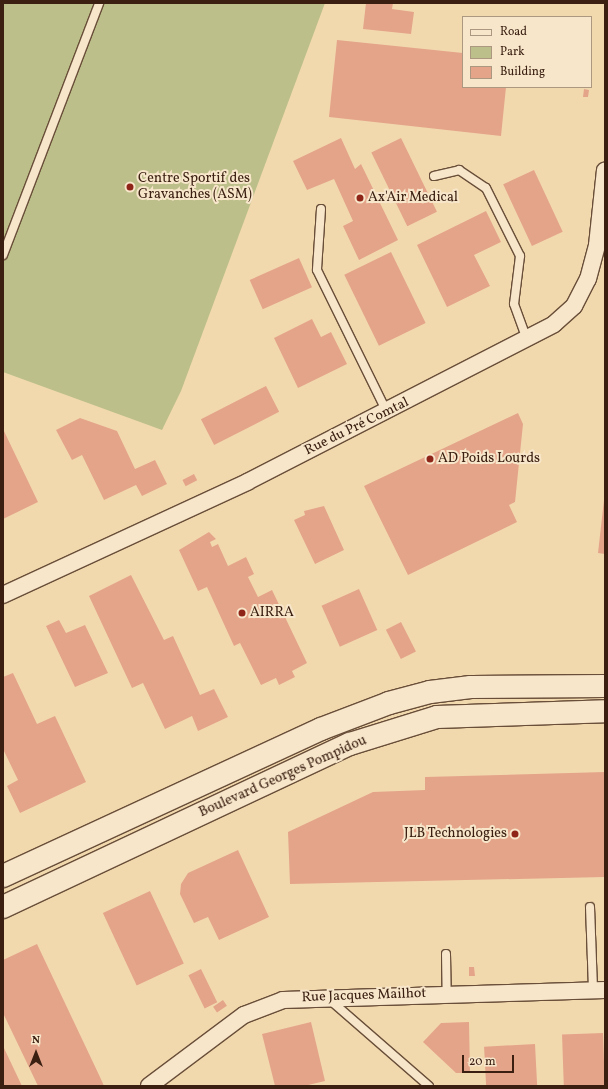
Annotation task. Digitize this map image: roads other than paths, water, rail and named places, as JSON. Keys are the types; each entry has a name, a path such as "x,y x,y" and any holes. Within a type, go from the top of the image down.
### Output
{"main road":[{"name":"Boulevard Georges Pompidou","path":"3,876 321,729 389,703 430,692 471,687 605,686"},
{"name":"Boulevard Georges Pompidou","path":"3,907 350,744 437,718 605,711"}],"street":[{"name":"Rue du Pré Comtal","path":"3,595 388,412 527,341 554,324 574,306 588,279 598,245 605,170"},
{"name":"Rue Jacques Mailhot","path":"149,1086 244,1015 283,1000 326,997 599,990"}],"lane":[{"path":"3,255 99,3"},
{"path":"434,176 459,170 486,188 520,256 514,304 527,341"},
{"path":"321,209 317,270 388,412"},
{"path":"590,907 599,990"},
{"path":"446,954 447,994"},
{"path":"326,997 429,1086"}],"place":[{"name":"Centre Sportif des Gravanches (ASM)","path":"130,187"},
{"name":"Ax'Air Medical","path":"360,198"},
{"name":"AD Poids Lourds","path":"430,459"},
{"name":"AIRRA","path":"242,613"},
{"name":"JLB Technologies","path":"515,834"}]}
